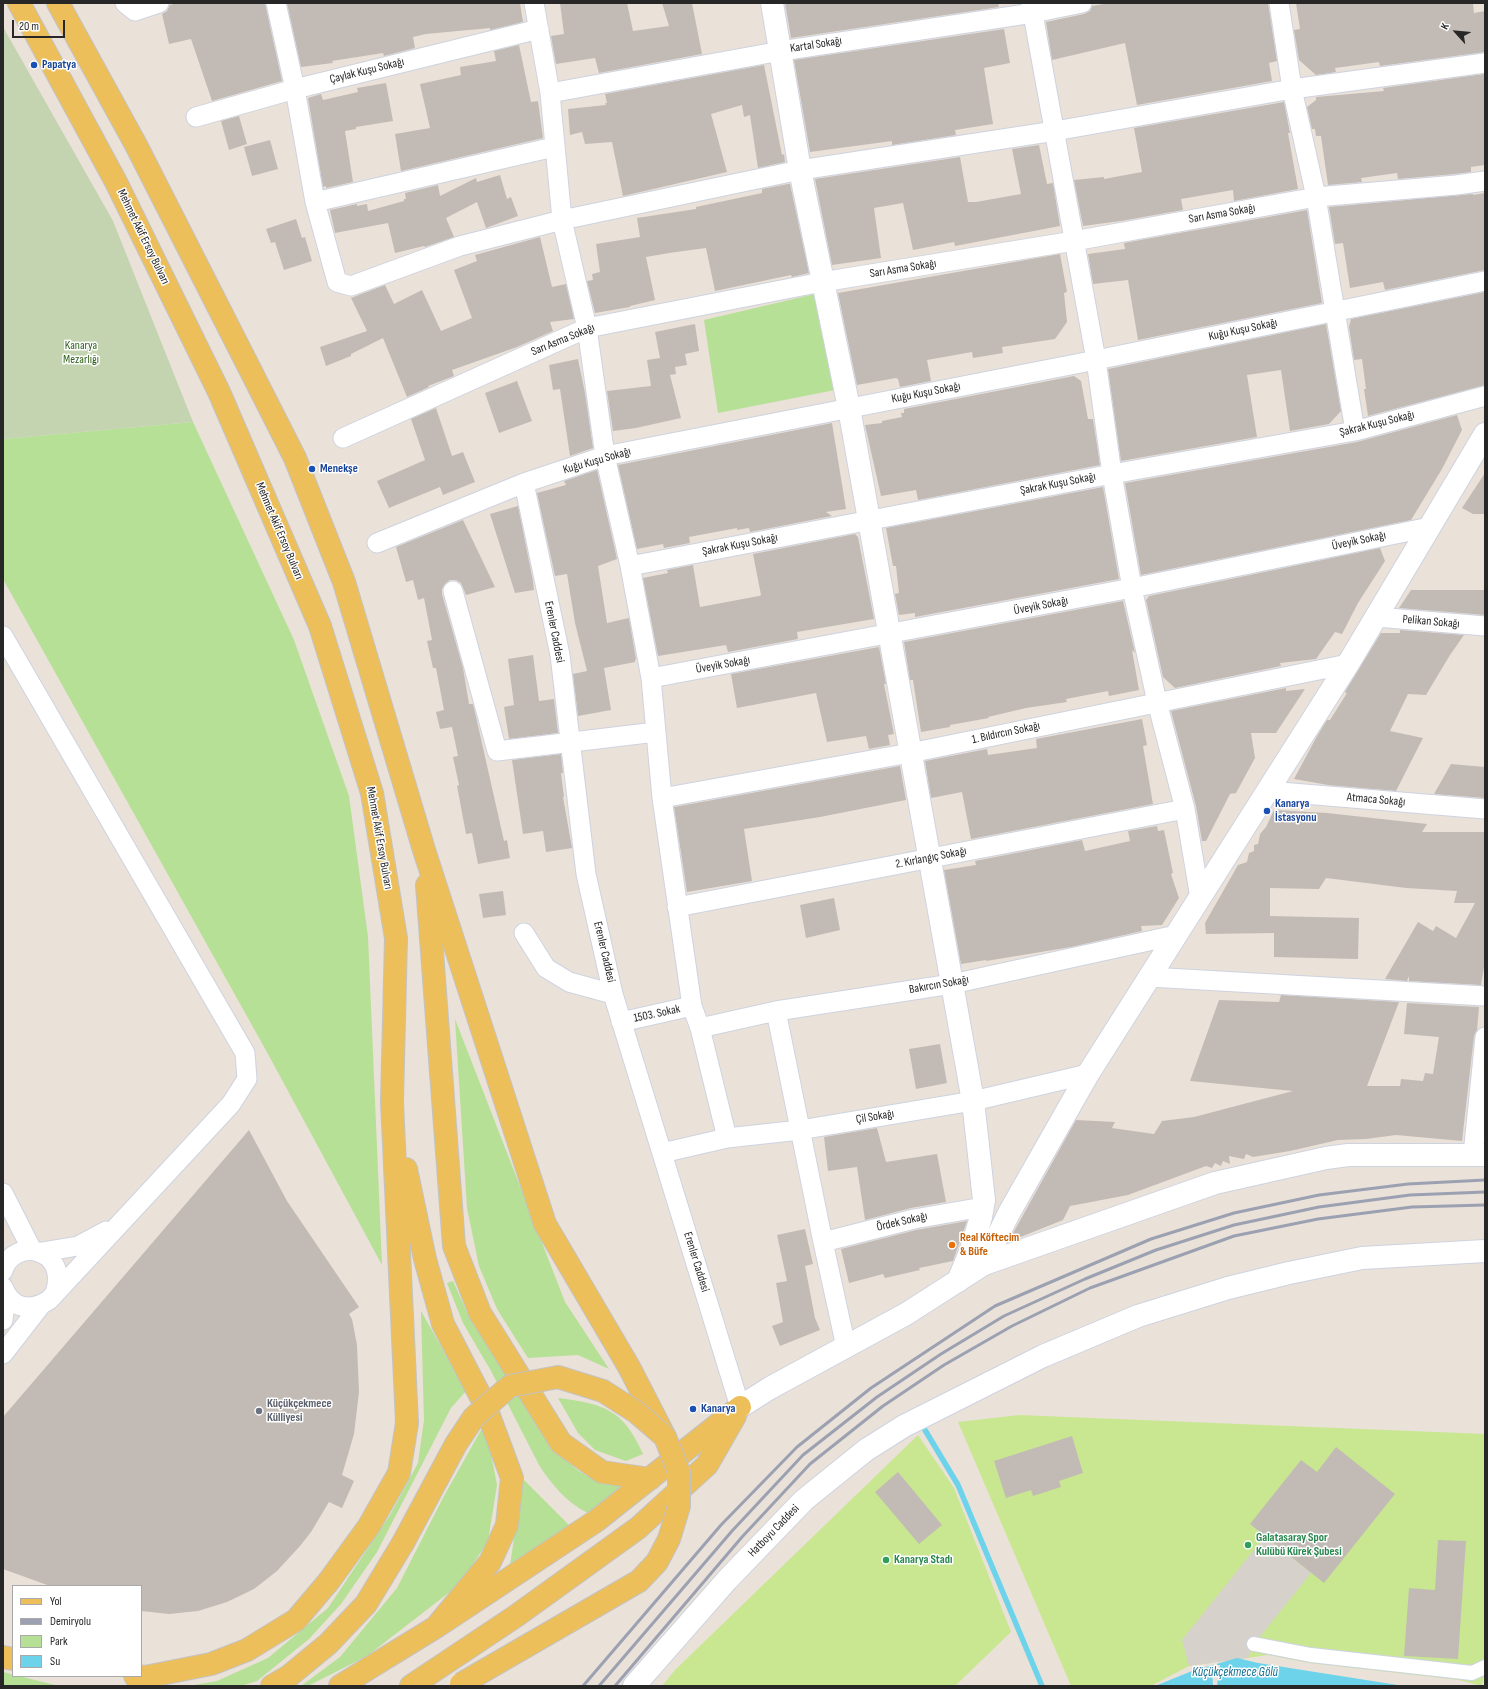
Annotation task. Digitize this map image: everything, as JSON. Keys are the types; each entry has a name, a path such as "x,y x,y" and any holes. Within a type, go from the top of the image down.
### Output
{"main road":[{"name":"Mehmet Akif Ersoy Bulvarı","path":"19,3 116,182 219,392 320,626 372,794 396,938 392,1102"},
{"path":"58,3 136,145 295,458 344,582 424,850 545,1224 629,1367 665,1437 679,1472 679,1506 669,1539 657,1562 639,1581 459,1685"},
{"path":"424,850 454,1246 480,1313 561,1443 602,1472 650,1478"},
{"path":"392,1102 425,1258 443,1324 485,1405 512,1478 506,1525 490,1562 436,1627"},
{"path":"142,1677 212,1664 247,1650 296,1620 329,1581 369,1526 399,1473 407,1423 392,1102"},
{"path":"272,1686 289,1676 328,1644 366,1604 403,1543 456,1444 474,1417 510,1386 558,1377 603,1391 636,1412 665,1437"},
{"path":"340,1686 436,1627 596,1521 740,1407"},
{"path":"411,1686 516,1616 638,1528 707,1465 740,1407"}],"street":[{"path":"126,3 135,11 160,3"},
{"path":"276,3 295,89 315,202 337,282 351,286 460,246 562,220 800,170 1055,131 1292,89 1485,63"},
{"path":"534,3 550,93 562,220 587,328 605,456 630,566 651,678 662,798 692,1006 700,1028 727,1138"},
{"path":"772,3 800,170 869,521 973,1101 984,1200 981,1218 971,1250 958,1281"},
{"name":"Kartal Sokağı","path":"550,93 781,51 1032,8 1082,3"},
{"path":"1279,3 1292,89 1316,197 1355,431"},
{"path":"1032,8 1096,360 1112,474 1132,588 1157,702 1185,809 1200,898"},
{"name":"Çaylak Kuşu Sokağı","path":"196,117 295,89 538,29"},
{"path":"315,202 554,147"},
{"name":"Sarı Asma Sokağı","path":"343,438 587,328 822,282 1074,241 1316,197 1485,181"},
{"name":"Kuğu Kuşu Sokağı","path":"377,543 524,483 605,456 1096,360 1485,281"},
{"name":"Şakrak Kuşu Sokağı","path":"630,566 1112,474 1355,431 1485,396"},
{"path":"984,1264 1003,1224 1088,1074 1348,664 1485,434"},
{"name":"Erenler Caddesi","path":"524,483 560,655 586,874 613,994 740,1407"},
{"name":"Üveyik Sokağı","path":"651,678 889,635 1132,588 1430,526"},
{"path":"453,591 497,751 656,732"},
{"name":"Pelikan Sokağı","path":"1376,617 1485,626"},
{"path":"3,636 245,1053 247,1079 231,1104 49,1300 41,1305 31,1308 13,1302 5,1291"},
{"name":"1. Bıldırcın Sokağı","path":"662,798 910,752 1348,664"},
{"name":"Atmaca Sokağı","path":"1268,791 1485,809"},
{"name":"2. Kırlangıç Sokağı","path":"678,907 1185,809"},
{"path":"524,933 546,968 568,982 613,994"},
{"name":"Bakırcın Sokağı","path":"700,1028 776,1011 952,984 1176,934"},
{"path":"1149,977 1485,996"},
{"name":"1503. Sokak","path":"621,1022 692,1006"},
{"path":"776,1011 822,1242 846,1347"},
{"path":"740,1407 770,1388 906,1314 984,1264 1215,1182 1326,1158 1348,1155 1479,1155 1485,1037"},
{"name":"Çil Sokağı","path":"662,1153 727,1138 800,1130 973,1101 1088,1074"},
{"path":"3,1194 37,1251 50,1258 56,1265 59,1274 56,1293"},
{"name":"Ördek Sokağı","path":"822,1242 914,1219 983,1207"},
{"path":"3,1271 9,1260 16,1254 24,1251 78,1246 120,1223"},
{"path":"1003,1224 1002,1231 1005,1242 1014,1249 1025,1249"},
{"name":"Hatboyu Caddesi","path":"634,1686 727,1580 804,1500 866,1450 904,1426 1043,1356 1138,1316 1228,1288 1289,1272 1362,1258 1485,1251"},
{"path":"3,1320 5,1291"},
{"path":"3,1354 41,1305"},
{"path":"1254,1644 1311,1655 1472,1673 1485,1667"}],"green space":[{"name":"Kanarya Mezarlığı","path":"3,27 113,221 193,422 3,439"},
{"path":"815,294 835,390 718,413 704,320"},
{"path":"193,422 294,640 349,796 368,937 382,1265 268,1054 3,579 3,439"},
{"path":"455,1019 565,1302 609,1369 578,1355 528,1358 497,1309 479,1266 467,1208"},
{"path":"453,1281 466,1310 563,1457 578,1470 591,1478 625,1487 588,1513 573,1504 560,1493 539,1465 491,1371 463,1323 447,1283"},
{"path":"421,1311 466,1391 451,1408 377,1552 341,1604 309,1639 257,1681 241,1686 189,1686 217,1681 268,1658 328,1608 390,1515 418,1463 424,1420"},
{"path":"558,1398 600,1406 610,1411 628,1427 643,1454 626,1461 595,1450 578,1433"},
{"name":"Galatasaray Spor Kulübü Kürek Şubesi","path":"1019,1415 1485,1434 1485,1668 1482,1686 1459,1680 1309,1663 1268,1655 1189,1666 1151,1686 1071,1686 958,1422"},
{"path":"485,1423 497,1485 488,1541 460,1584 367,1656 308,1686 301,1686 340,1657 397,1588 444,1496"},
{"name":"Kanarya Stadı","path":"918,1435 954,1488 1011,1632 955,1686 662,1686 675,1670"},
{"path":"523,1479 569,1525 510,1565"},
{"path":"3,1672 12,1674 12,1677 23,1677 59,1686 3,1686"}],"shaded area":[{"path":"1265,1536 1311,1573 1254,1644 1248,1658 1189,1666 1182,1640"}],"water":[{"name":"Küçükçekmece Gölü","path":"1237,1658 1258,1663 1404,1686 1155,1686 1192,1671"}],"pier":[{"path":"1214,1662 1217,1662 1217,1665 1220,1665 1217,1686 1213,1686 1212,1666 1214,1665"}],"building":[{"path":"177,3 265,3 282,81 212,101 191,39 169,44 162,14 167,11 170,5"},
{"path":"287,3 520,3 523,22 490,30 490,28 426,34 413,37 415,48 384,56 383,53 332,61 333,63 301,67"},
{"path":"560,3 627,3 633,31 669,26 662,3 692,3 702,54 599,73 595,58 556,64 551,36 564,34"},
{"path":"785,3 998,3 999,7 791,38"},
{"path":"1110,3 1268,3 1277,61 1269,63 1272,81 1137,105 1125,43 1052,60 1046,22 1084,14 1090,11 1092,6"},
{"path":"1296,3 1473,3 1474,13 1485,11 1485,52 1380,66 1379,62 1335,68 1336,72 1316,75 1299,60 1294,30 1300,29"},
{"path":"1004,29 1010,63 984,68 993,124 955,130 956,135 892,145 892,141 810,152 794,60"},
{"path":"519,45 531,102 538,101 543,138 401,171 395,134 430,128 420,84 461,75 460,67 496,61 494,51"},
{"path":"764,65 782,155 784,154 785,162 758,168 750,115 744,117 742,105 711,114 727,172 623,196 612,142 585,144 582,132 570,135 568,109 606,105 605,94"},
{"path":"1484,74 1485,165 1471,167 1471,172 1398,179 1397,173 1361,178 1362,182 1328,185 1321,136 1316,136 1315,129 1312,129 1307,107 1316,100 1316,97 1384,91 1383,88"},
{"path":"386,83 393,121 356,127 356,129 345,131 353,182 326,188 326,186 323,187 308,98 321,94 323,100 358,92 357,88"},
{"path":"1284,102 1298,189 1234,201 1233,190 1181,199 1183,210 1083,226 1074,180 1104,177 1104,179 1142,172 1134,128"},
{"path":"239,116 247,144 229,150 221,121"},
{"path":"270,140 278,169 252,176 244,147"},
{"path":"1039,145 1047,184 1053,183 1060,226 955,246 954,242 913,250 903,203 874,208 881,258 832,265 815,179 960,157 968,202 976,202 1021,194 1012,149"},
{"path":"500,175 507,199 511,197 518,216 486,228 477,202 446,218 454,237 425,247 395,253 388,223 335,233 330,210 357,204 357,206 367,204 368,211 404,201 404,199 406,199 405,193 438,185 440,196 476,178 477,182"},
{"path":"790,184 809,273 792,277 791,275 715,291 706,248 646,257 655,300 630,307 595,313 587,281 593,280 592,274 600,272 596,244 640,237 637,218 696,209 696,207 762,193 762,189"},
{"path":"1485,193 1485,270 1385,290 1383,282 1350,288 1343,243 1335,244 1329,207"},
{"path":"1307,210 1322,303 1138,340 1128,280 1093,284 1088,254 1125,249 1124,243"},
{"path":"296,219 302,238 305,237 312,261 284,270 275,242 271,243 266,229"},
{"path":"540,237 552,287 566,284 574,319 550,322 553,331 517,347 452,370 454,376 428,386 429,387 407,397 383,338 351,354 351,356 326,366 320,347 367,331 351,298 385,285 394,304 422,290 441,331 472,318 454,270 477,261 475,255"},
{"path":"1060,254 1067,292 1064,293 1067,322 1055,339 1002,347 1003,353 973,358 972,352 927,360 931,381 900,387 898,379 896,378 857,385 838,293"},
{"path":"1485,292 1485,385 1368,416 1362,359 1354,360 1349,327 1351,319"},
{"path":"695,324 699,351 685,354 687,365 675,367 676,374 670,375 681,418 636,428 613,431 607,391 651,386 647,360 660,358 655,332"},
{"path":"1326,324 1341,411 1329,424 1290,431 1281,370 1247,375 1257,437 1121,461 1108,369"},
{"path":"578,359 585,393 593,448 570,456 560,389 553,390 549,365"},
{"path":"1074,376 1081,381 1088,419 1093,419 1100,465 918,500 916,490 881,496 865,425 882,423 882,421 902,417 901,413 904,413 904,409"},
{"path":"517,381 532,421 499,433 485,393"},
{"path":"436,408 452,456 463,452 475,482 443,495 440,487 389,508 377,481 425,460 411,419"},
{"path":"1457,415 1462,430 1442,469 1411,520 1141,575 1125,483 1357,442"},
{"path":"832,423 846,509 826,512 832,516 750,532 749,528 737,530 737,528 689,537 690,543 664,548 663,544 637,549 618,465"},
{"path":"597,470 617,559 598,566 607,623 629,618 636,659 635,662 604,668 611,710 578,716 573,674 587,671 575,623 567,574 555,576 537,493 566,485 564,481"},
{"path":"1485,473 1485,514 1473,514 1462,508"},
{"path":"1103,487 1119,579 915,617 915,613 899,615 895,594 899,593 896,566 893,566 886,528"},
{"path":"518,506 534,590 515,593 490,514"},
{"path":"463,520 495,587 466,595 461,583 456,580 450,580 442,589 442,594 463,668 469,704 473,704 504,841 507,840 510,858 478,864 472,833 466,834 457,786 459,785 453,757 458,756 452,727 440,729 436,712 444,710 436,668 433,668 427,641 432,640 424,598 418,600 413,580 406,582 396,547"},
{"path":"855,534 858,537 874,619 797,632 798,639 728,652 726,645 658,656 643,578 668,573 667,570 693,565 700,607 759,596 761,595 753,554"},
{"path":"1380,548 1385,561 1358,603 1342,634 1335,632 1316,659 1280,663 1281,666 1175,688 1163,677 1146,600 1149,596"},
{"path":"1411,590 1485,590 1485,615 1399,608"},
{"path":"1123,601 1135,653 1132,650 1139,690 1109,696 1108,691 1066,699 1067,702 1026,708 988,717 989,718 950,725 950,727 921,732 913,680 910,680 904,642"},
{"path":"1400,630 1464,635 1426,695 1408,694 1390,731 1423,738 1396,791 1328,785 1294,779 1316,738 1327,720 1330,720 1347,693 1345,693 1346,690 1381,633 1400,633"},
{"path":"879,647 886,684 884,684 894,734 888,735 890,745 869,749 866,736 827,742 816,693 737,708 731,674"},
{"path":"533,655 539,701 554,699 558,733 509,739 504,707 514,705 508,659"},
{"path":"1286,688 1286,691 1305,689 1276,733 1251,733 1255,758 1236,793 1230,794 1206,841 1202,841 1196,806 1171,711"},
{"path":"1142,719 1147,745 1143,746 1153,804 971,839 962,792 931,798 925,761 987,749 988,755 1037,748 1036,739"},
{"path":"561,754 563,797 572,848 546,852 543,831 523,834 512,760"},
{"path":"1451,764 1485,767 1485,798 1434,794"},
{"path":"900,766 906,800 820,817 744,829 752,881 687,892 674,807"},
{"path":"1274,810 1327,813 1427,824 1422,832 1485,832 1485,961 1481,985 1409,981 1409,976 1407,981 1385,979 1418,922 1433,931 1436,926 1456,938 1475,903 1454,903 1457,891 1406,888 1326,878 1319,889 1270,888 1270,916 1359,918 1358,959 1274,957 1274,933 1206,934 1205,923 1238,865 1247,862 1249,853 1254,851 1254,845 1258,844 1260,834 1266,827"},
{"path":"1157,826 1158,831 1164,830 1173,873 1171,874 1179,898 1162,925 1141,926 1142,931 1071,947 961,964 944,870 976,865 975,861 1082,840 1085,851 1130,841 1128,831"},
{"path":"503,891 506,915 483,918 479,894"},
{"path":"834,898 840,930 806,938 800,905"},
{"path":"1281,995 1399,1002 1367,1086 1400,1086 1401,1079 1423,1081 1425,1073 1433,1074 1439,1037 1404,1034 1407,1003 1479,1007 1477,1030 1474,1036 1462,1141 1396,1135 1366,1139 1338,1140 1290,1151 1253,1157 1246,1154 1244,1159 1229,1156 1230,1164 1223,1161 1221,1166 1215,1163 1212,1168 1206,1166 1128,1195 1070,1206 1063,1220 1018,1238 1012,1235 1076,1120 1115,1122 1112,1128 1154,1134 1162,1121 1194,1117 1293,1091 1190,1081 1219,1000 1279,1002"},
{"path":"940,1044 947,1083 916,1089 909,1049"},
{"path":"877,1128 886,1162 937,1154 946,1202 911,1208 865,1220 857,1167 828,1171 824,1137"},
{"path":"249,1130 287,1201 359,1307 349,1314 352,1319 357,1345 359,1392 354,1434 342,1475 354,1481 342,1508 329,1502 311,1532 300,1546 277,1571 254,1589 227,1602 198,1611 169,1614 142,1611 142,1585 47,1585 3,1569 3,1417"},
{"path":"967,1221 953,1261 919,1268 920,1270 885,1278 883,1274 849,1283 841,1249 916,1230"},
{"path":"805,1229 813,1264 805,1266 815,1318 820,1330 780,1346 772,1326 783,1322 776,1283 787,1281 777,1235"},
{"path":"1072,1436 1083,1473 1059,1481 1061,1487 1033,1496 1031,1490 1006,1498 994,1461"},
{"path":"1336,1447 1395,1494 1324,1583 1250,1524 1301,1460 1317,1472"},
{"path":"898,1472 942,1525 919,1544 875,1492"},
{"path":"1438,1540 1466,1541 1458,1659 1404,1656 1409,1588 1435,1590"}],"waterway":[{"path":"925,1430 958,1485 1042,1686"}],"railway":[{"path":"583,1686 721,1525 797,1447 871,1388 995,1306 1151,1239 1234,1213 1319,1195 1408,1184 1485,1180"},
{"path":"599,1686 732,1531 803,1455 877,1397 941,1354 1004,1316 1085,1279 1156,1250 1234,1225 1319,1207 1410,1195 1485,1192"},
{"path":"615,1686 742,1537 810,1464 883,1406 944,1365 1012,1326 1090,1288 1234,1236 1318,1219 1412,1207 1485,1205"}],"place":[{"name":"Papatya","path":"34,65"},
{"name":"Menekşe","path":"312,469"},
{"name":"Kanarya İstasyonu","path":"1267,811"},
{"name":"Real Köftecim & Büfe","path":"952,1245"},
{"name":"Kanarya","path":"693,1409"},
{"name":"Küçükçekmece Külliyesi","path":"259,1411"},
{"name":"Galatasaray Spor Kulübü Kürek Şubesi","path":"1248,1545"},
{"name":"Kanarya Stadı","path":"886,1560"}]}
